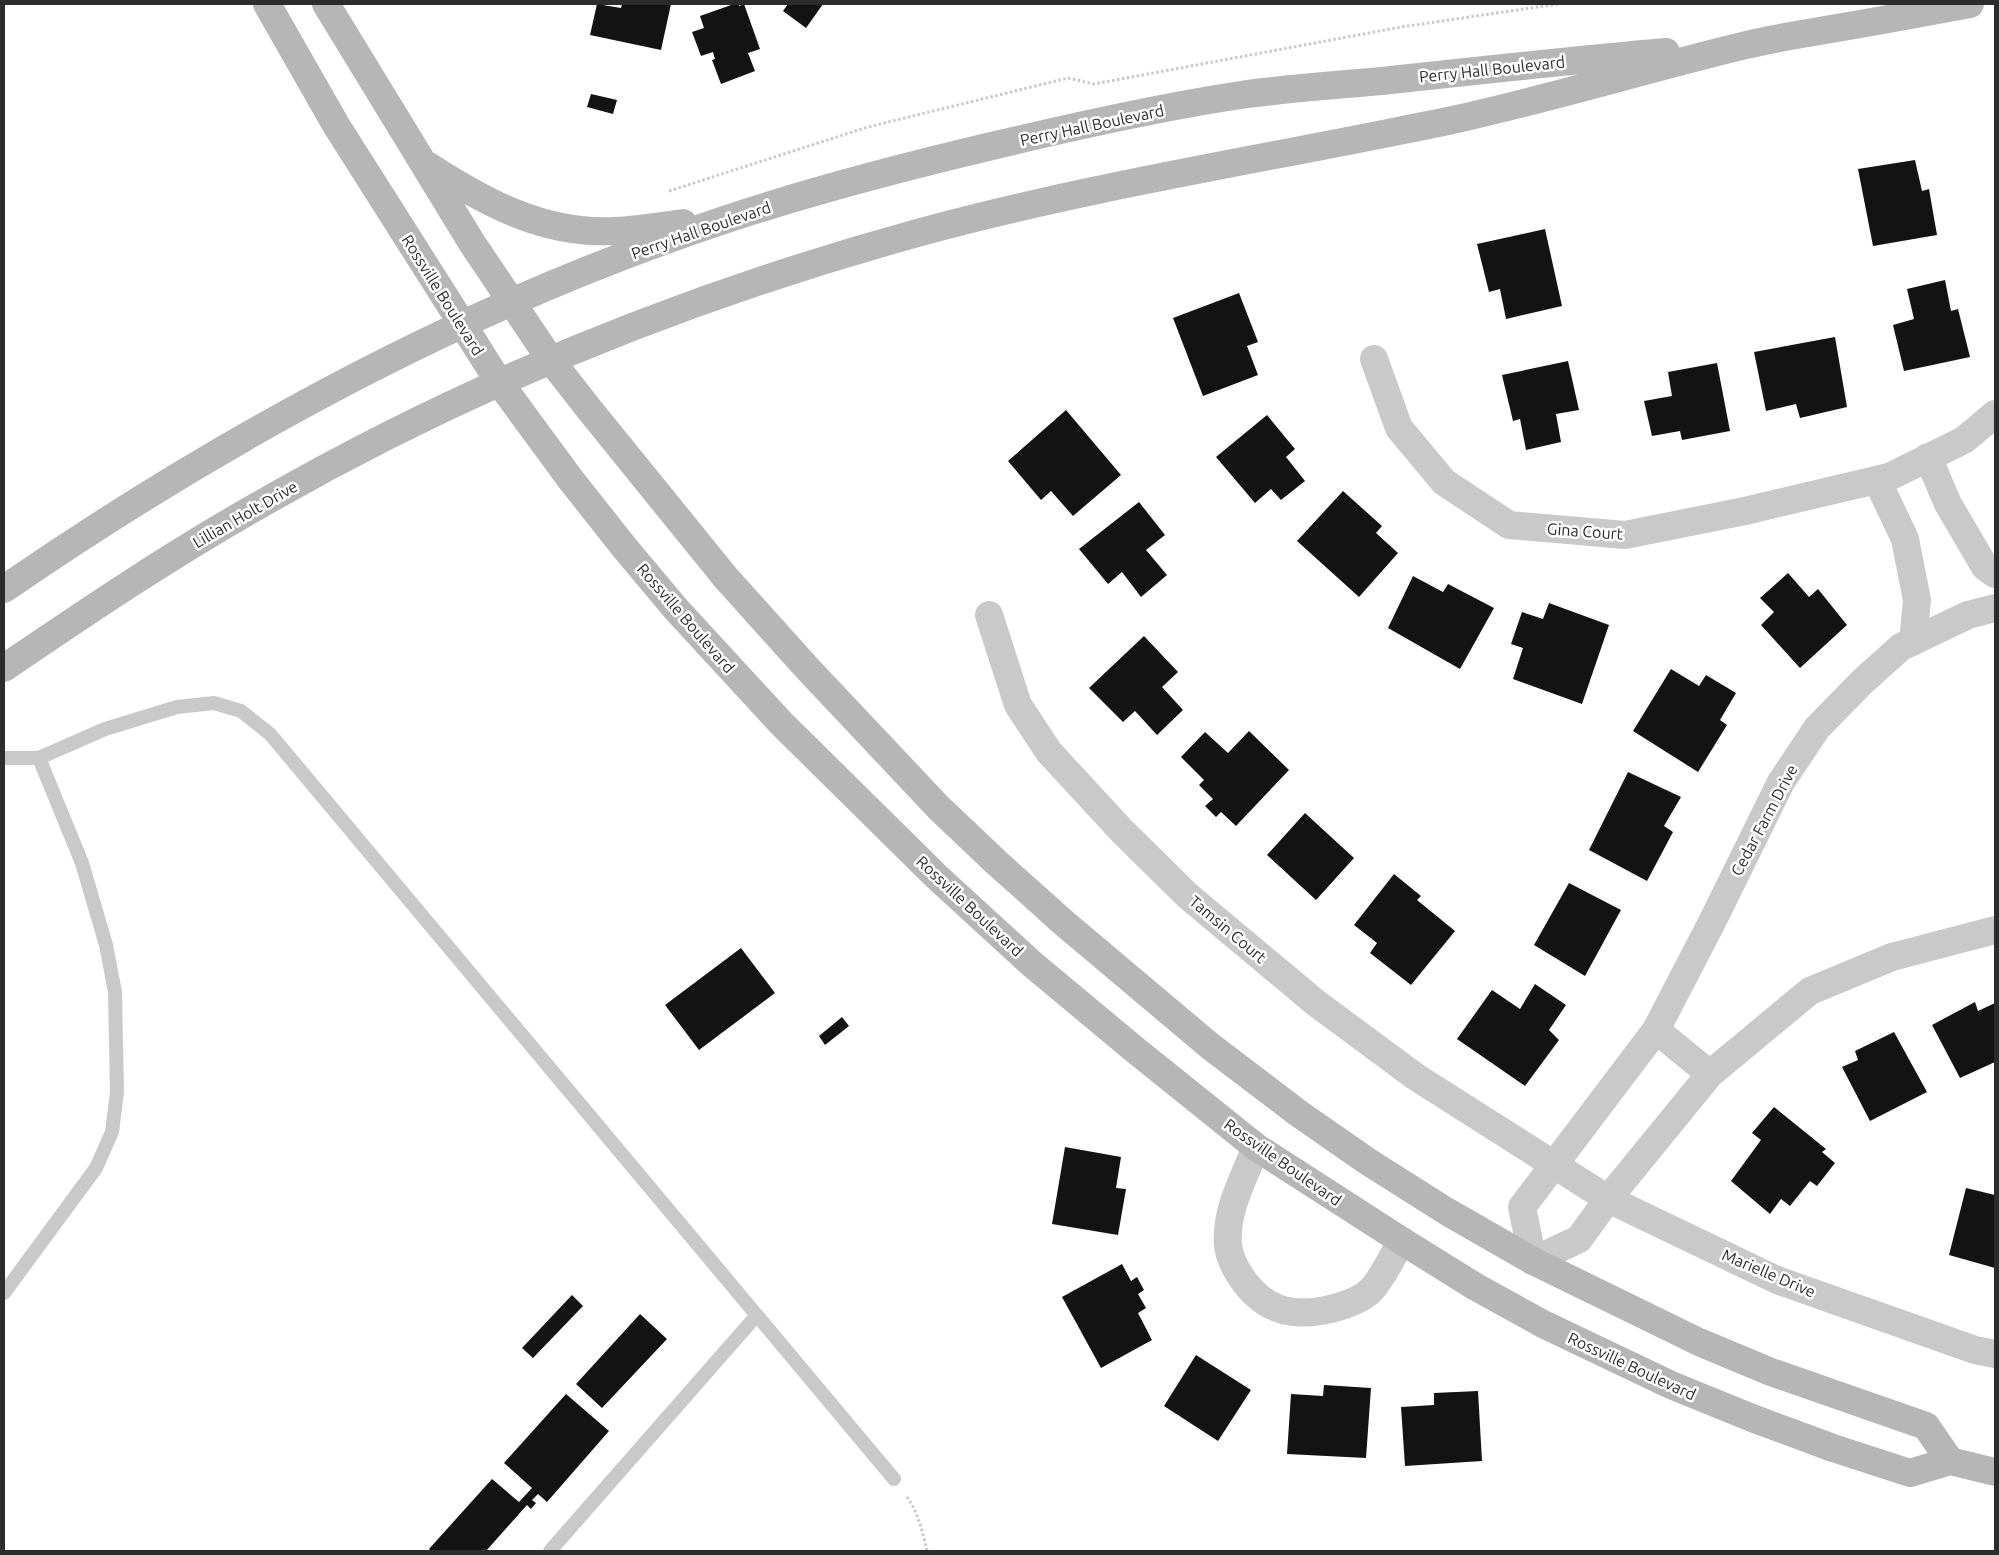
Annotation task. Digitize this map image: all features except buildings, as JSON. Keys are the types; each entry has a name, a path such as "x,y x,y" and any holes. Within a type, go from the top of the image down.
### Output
{"main road":[{"name":"Rossville Boulevard","path":"267,4 336,125 462,326 498,382 571,480 665,595 724,663 802,744 937,877 1032,964 1256,1147 1476,1287 1543,1324 1671,1386 1833,1448 1910,1473 1950,1461"},
{"path":"326,4 511,303 550,359 650,486 726,578 807,668 932,801 997,864 1064,923 1210,1046 1298,1113 1375,1166 1446,1211 1533,1261 1654,1321 1762,1368 1846,1400 1926,1426 1950,1461 1995,1472"},
{"name":"Perry Hall Boulevard","path":"498,382 550,359 710,298 805,266 918,233 1010,209 1145,180 1460,118 1749,44 1970,4"},
{"name":"Perry Hall Boulevard","path":"462,326 511,303 636,252 730,218 841,184 1074,126 1240,95 1749,44"},
{"path":"422,162 472,194 498,207 549,225 587,231 614,231 730,218"},
{"path":"4,589 123,510 198,464 322,394 462,326"},
{"name":"Lillian Holt Drive","path":"4,668 126,586 264,502 352,454 498,382"}],"street":[{"name":"Gina Court","path":"1374,358 1399,428 1444,482 1508,525 1625,535 1745,511 1889,477 1964,440 1995,414"},
{"path":"1928,457 1948,504 1985,567 1995,574"},
{"path":"1877,480 1905,539 1917,600 1913,642"},
{"name":"Cedar Farm Drive","path":"1533,1261 1522,1207 1656,1030 1786,774 1817,728 1862,682 1901,647 1968,616 1995,608"},
{"name":"Tamsin Court","path":"989,615 1018,705 1049,752 1122,831 1188,896 1316,1003 1416,1077 1555,1164"},
{"path":"1533,1261 1579,1239 1608,1199 1710,1074 1810,991 1892,957 1995,930"},
{"path":"1656,1030 1710,1074"},
{"path":"1256,1147 1235,1198 1228,1226 1228,1247 1236,1270 1249,1289 1267,1304 1293,1312 1320,1312 1347,1305 1371,1291 1402,1241"},
{"name":"Marielle Drive","path":"1555,1164 1608,1199 1777,1280 1975,1350 1995,1354"}],"lane":[{"path":"4,758 39,758 105,730 177,707 214,702 241,711 270,734 894,1479"},
{"path":"4,1293 96,1168 112,1132 117,1092 115,992 106,945 82,863 39,758"},
{"path":"550,1551 757,1316"}],"path":[{"path":"894,1479 912,1503 928,1551"}]}
